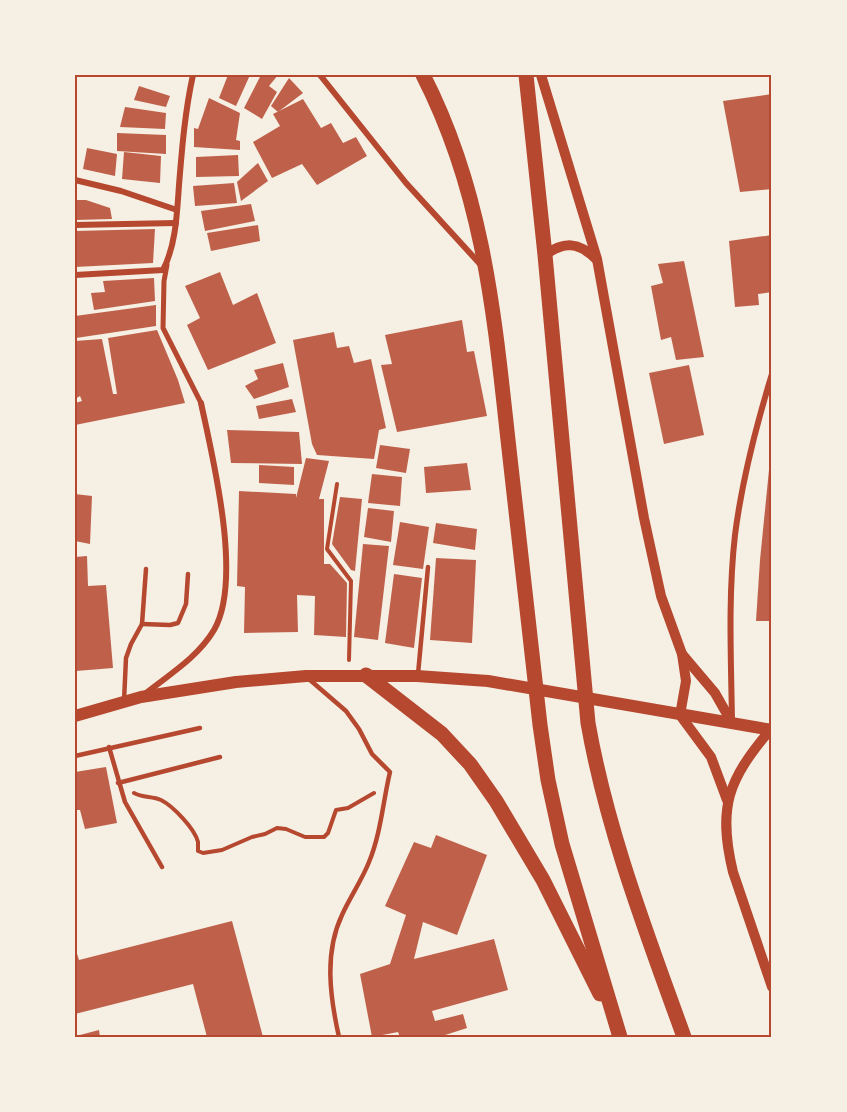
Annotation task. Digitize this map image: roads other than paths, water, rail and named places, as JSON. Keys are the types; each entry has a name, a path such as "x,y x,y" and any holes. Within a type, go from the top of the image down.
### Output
{"main road":[{"path":"423,75 440,108 471,196 497,341 538,713 548,780 562,844 620,1036"},
{"path":"526,75 580,653 595,760 624,864 684,1037"},
{"path":"366,675 442,734 470,764 483,782 543,880 620,1036"},
{"path":"75,716 141,697 236,682 306,676 417,676 488,681 771,730"}],"street":[{"path":"141,697 199,651 214,629 222,606 225,578 224,534 218,486 201,404 163,328 164,281 176,223 193,75"},
{"path":"320,75 406,183 486,271"},
{"path":"541,75 597,259 644,518 661,596 682,654 686,681 676,714 711,758 728,800 728,852 772,987"},
{"path":"75,180 121,191 177,210"},
{"path":"75,225 176,223"},
{"path":"544,255 563,245 586,249 597,259"},
{"path":"75,275 163,270 167,262"},
{"path":"732,723 731,596 735,537 751,449 772,374"},
{"path":"682,654 715,693 732,723"},
{"path":"728,800 744,763 771,730"}],"lane":[{"path":"417,676 428,567"},
{"path":"124,701 126,658 142,624 146,569"},
{"path":"142,624 178,623 186,604 188,574"},
{"path":"306,676 346,711 359,729 372,754 390,772 375,845 369,862 341,917 332,946 330,981 339,1037"},
{"path":"75,756 200,728"},
{"path":"109,747 125,802 162,867"},
{"path":"118,783 220,757"}]}
